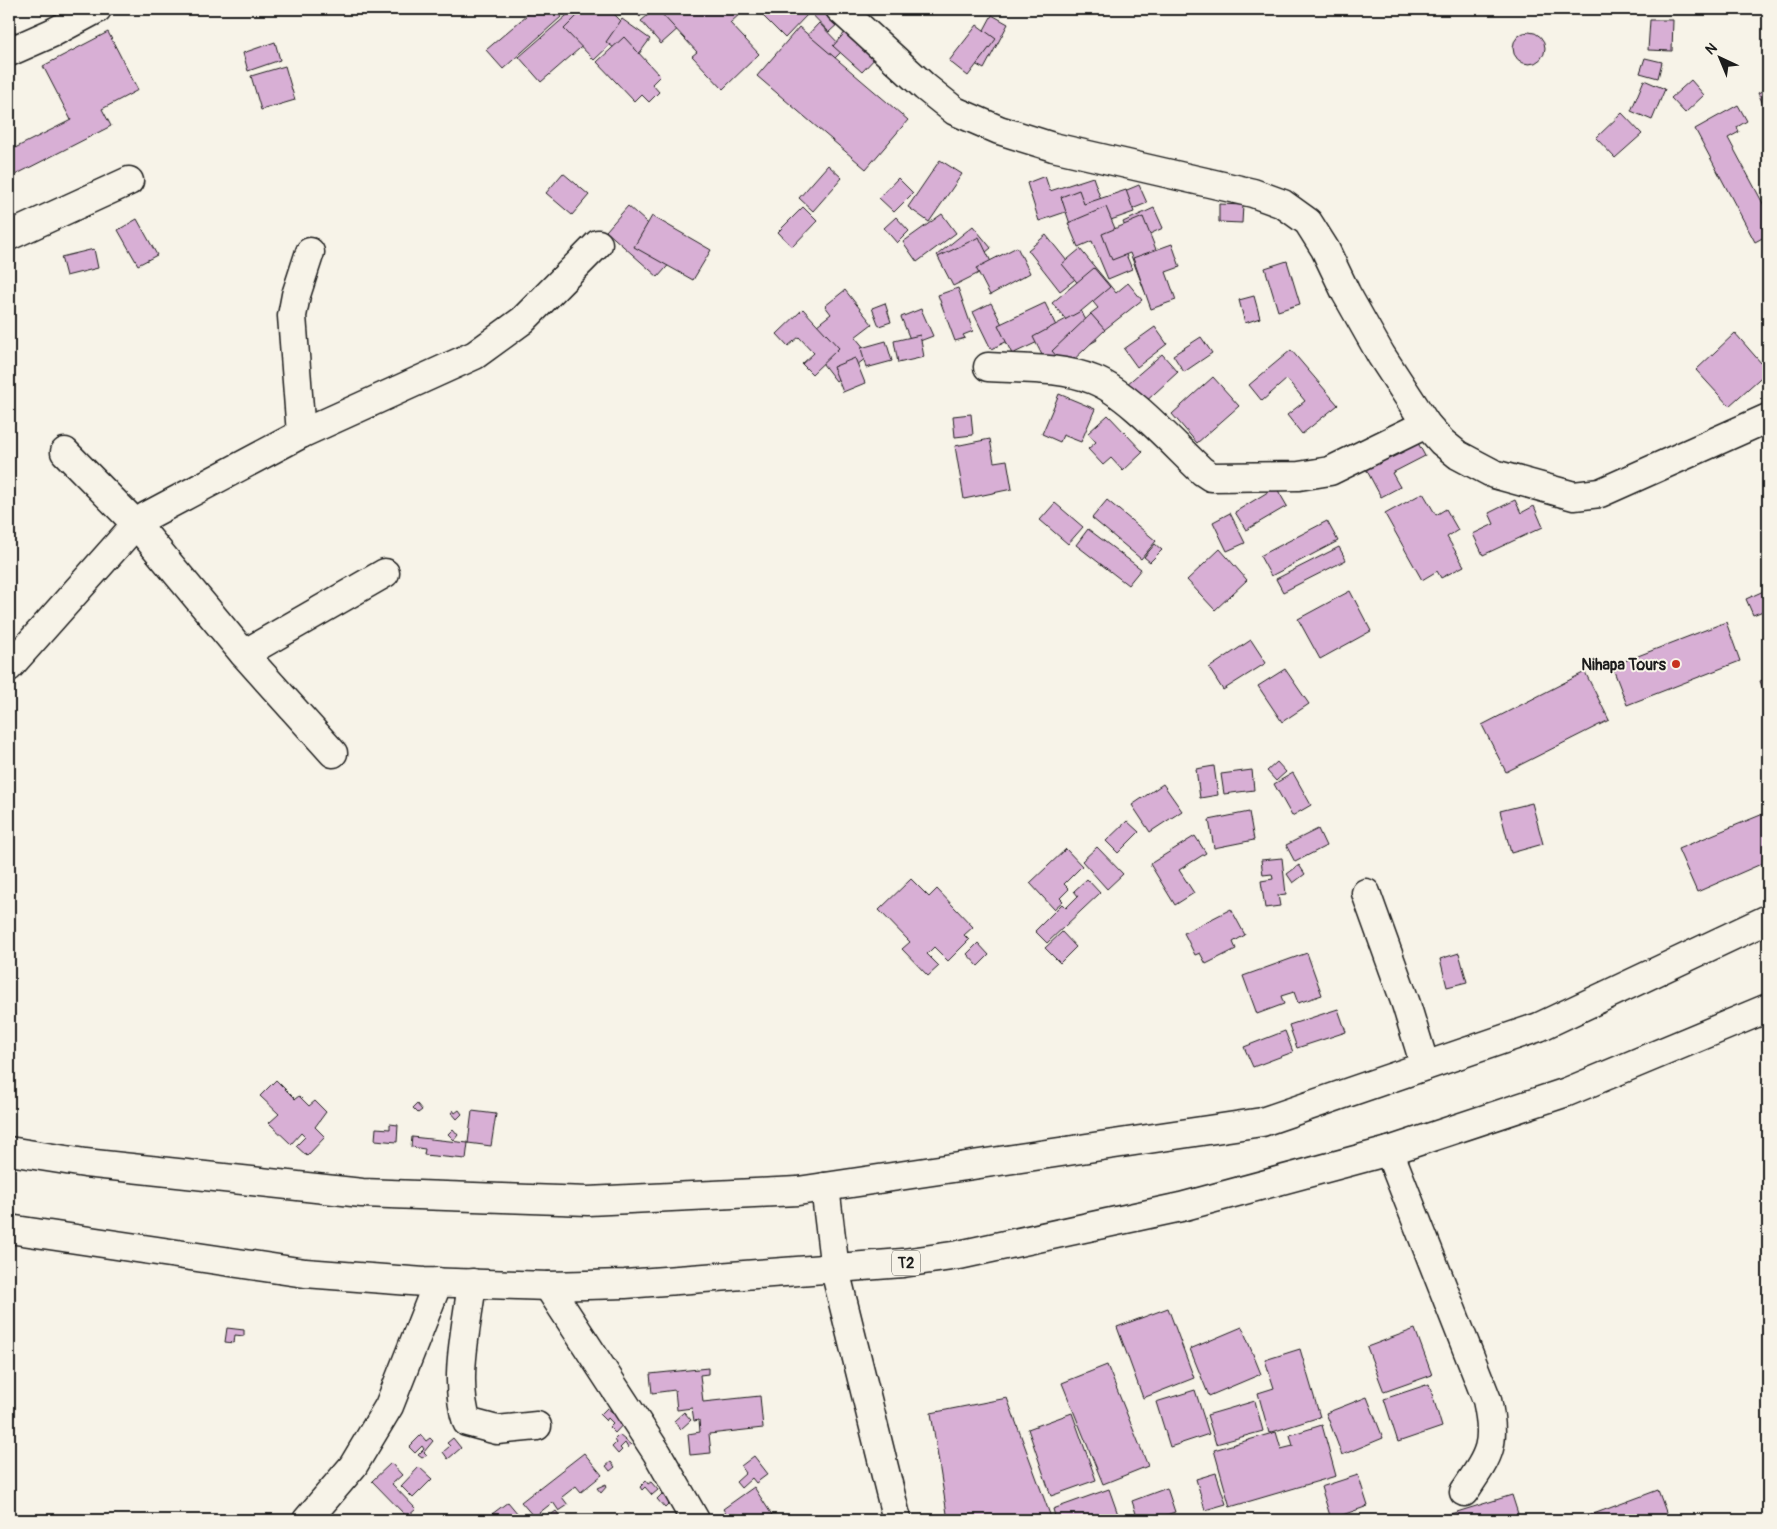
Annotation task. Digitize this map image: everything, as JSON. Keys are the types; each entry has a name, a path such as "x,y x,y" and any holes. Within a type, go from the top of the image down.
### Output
{"main road":[{"path":"9,52 52,33 97,9"},
{"path":"840,9 924,87 955,111 999,130 1053,147 1253,193 1283,204 1308,222 1381,355 1426,424 1442,442 1458,455 1494,474 1574,496 1600,494 1768,418"},
{"path":"9,236 129,181"},
{"path":"9,667 96,572 136,524 160,508 301,434 475,356 523,320 598,244"},
{"path":"301,434 292,316 296,295 310,252"},
{"path":"988,366 1066,372 1095,380 1123,396 1189,460 1211,477 1290,476 1330,471 1426,424"},
{"path":"66,452 136,524 244,654 333,753"},
{"path":"244,654 385,573"},
{"path":"1366,894 1406,1004 1425,1066"},
{"path":"9,1151 85,1164 362,1193 588,1201 798,1191 1262,1122 1539,1027 1768,919"},
{"name":"T2","path":"9,1230 305,1273 438,1282 548,1286 625,1284 903,1264 959,1255 1067,1233 1181,1207 1389,1152 1567,1092 1768,1008"},
{"path":"1389,1152 1487,1400 1491,1418 1492,1444 1485,1460 1464,1492"},
{"path":"825,1187 835,1270 897,1520"},
{"path":"307,1520 353,1466 389,1406 438,1282"},
{"path":"472,1283 460,1385 461,1405 467,1422 497,1430 537,1426"},
{"path":"548,1286 652,1445 695,1520"}],"building":[{"path":"534,9 554,9 561,17 503,69 486,50"},
{"path":"574,9 578,13 584,9 602,29 541,82 519,57"},
{"path":"584,9 609,9 628,28 594,60 564,29"},
{"path":"633,9 645,9 640,17"},
{"path":"655,9 700,9 661,44 641,21"},
{"path":"663,9 738,9 741,13 730,23 759,54 723,89 692,56 697,52 660,12"},
{"path":"770,9 801,9 807,15 785,38 763,16"},
{"path":"807,9 828,9 840,22 829,32"},
{"path":"992,15 1008,24 984,69 968,60"},
{"path":"622,19 650,39 633,62 606,42"},
{"path":"1650,20 1673,20 1672,51 1648,50"},
{"path":"819,23 844,49 826,67 801,42"},
{"path":"977,25 996,39 968,76 949,61"},
{"path":"799,27 908,120 866,169 757,76"},
{"path":"848,29 877,56 862,72 833,46"},
{"path":"108,32 138,90 102,109 111,126 9,178 9,151 71,120 43,66"},
{"path":"1529,32 1540,37 1545,48 1540,59 1529,64 1518,59 1513,48 1518,37"},
{"path":"624,37 660,76 652,84 659,92 649,102 641,94 634,101 597,62"},
{"path":"275,42 280,60 248,71 243,53"},
{"path":"1645,58 1662,62 1658,78 1640,73"},
{"path":"285,66 295,100 261,110 251,76"},
{"path":"1644,80 1665,89 1652,120 1631,111"},
{"path":"1691,80 1704,95 1685,113 1671,98"},
{"path":"1768,88 1768,115 1758,93"},
{"path":"1738,105 1747,121 1737,127 1739,132 1728,138 1766,209 1768,207 1768,235 1755,242 1695,129"},
{"path":"1622,113 1642,134 1615,158 1596,138"},
{"path":"940,160 962,174 929,222 908,207"},
{"path":"828,165 842,178 813,211 799,198"},
{"path":"563,173 589,195 572,215 546,193"},
{"path":"1045,176 1050,191 1093,177 1101,200 1039,221 1027,183"},
{"path":"898,178 913,193 894,212 879,198"},
{"path":"1139,185 1147,203 1112,217 1105,199"},
{"path":"1079,190 1084,204 1126,190 1134,212 1073,233 1061,197"},
{"path":"1219,204 1243,205 1242,223 1219,222"},
{"path":"628,206 680,252 658,277 606,231"},
{"path":"803,207 817,221 792,247 778,232"},
{"path":"1106,207 1132,269 1108,279 1092,241 1078,247 1068,223"},
{"path":"1154,208 1163,228 1132,242 1123,222"},
{"path":"942,214 956,233 917,262 903,242"},
{"path":"652,216 711,250 693,280 634,247"},
{"path":"896,217 909,231 897,243 884,228"},
{"path":"1143,217 1169,282 1145,292 1130,253 1112,260 1102,234"},
{"path":"137,219 157,255 138,265 118,230"},
{"path":"973,226 991,248 955,277 937,255"},
{"path":"1046,235 1079,276 1060,291 1028,250"},
{"path":"979,237 993,266 953,286 938,257"},
{"path":"1172,244 1180,267 1166,272 1176,300 1151,309 1133,258"},
{"path":"1017,247 1030,273 990,295 976,268"},
{"path":"94,249 98,268 66,276 61,257"},
{"path":"1080,249 1116,293 1128,283 1142,300 1104,330 1090,314 1098,308 1062,264"},
{"path":"1287,261 1300,304 1278,311 1265,268"},
{"path":"1094,268 1110,287 1068,322 1052,303"},
{"path":"958,288 973,331 963,335 965,338 955,341 938,295"},
{"path":"845,290 872,324 855,337 870,355 836,381 802,337 831,314 825,306"},
{"path":"1254,296 1260,318 1245,323 1239,300"},
{"path":"885,303 891,322 879,326 872,308"},
{"path":"991,303 1010,340 991,349 973,312"},
{"path":"1045,303 1059,332 1012,354 998,325"},
{"path":"803,309 839,348 812,374 802,364 814,353 799,337 788,346 777,334"},
{"path":"921,309 933,336 912,344 901,317"},
{"path":"1081,311 1097,340 1048,367 1033,337"},
{"path":"1091,314 1105,330 1066,367 1052,351"},
{"path":"1155,327 1167,344 1137,367 1124,349"},
{"path":"1735,333 1768,371 1729,406 1696,370"},
{"path":"920,335 924,357 898,363 894,341"},
{"path":"1201,337 1212,353 1184,372 1173,355"},
{"path":"886,341 892,361 866,368 861,348"},
{"path":"1291,350 1338,405 1302,434 1287,415 1305,401 1287,379 1262,401 1249,385"},
{"path":"1162,354 1178,372 1143,404 1126,385"},
{"path":"855,358 865,383 843,392 833,367"},
{"path":"1213,377 1239,406 1197,443 1172,414"},
{"path":"1059,394 1095,409 1081,442 1063,435 1060,442 1042,434"},
{"path":"971,414 973,435 955,437 953,416"},
{"path":"1108,415 1143,452 1123,471 1111,458 1103,465 1088,449 1096,442 1088,433"},
{"path":"990,439 994,462 1007,460 1012,489 964,499 955,446"},
{"path":"1418,443 1425,456 1392,473 1400,487 1381,497 1366,469"},
{"path":"1276,487 1287,506 1246,530 1235,512"},
{"path":"1423,493 1436,515 1446,509 1458,530 1447,537 1464,566 1441,578 1437,571 1422,580 1385,514"},
{"path":"1107,500 1156,541 1141,559 1092,518"},
{"path":"1515,500 1521,513 1534,506 1543,527 1483,555 1473,534 1494,524 1489,513"},
{"path":"1055,503 1083,527 1068,544 1040,520"},
{"path":"1230,513 1245,543 1227,551 1213,522"},
{"path":"1327,521 1338,541 1271,576 1260,556"},
{"path":"1088,529 1141,569 1128,585 1076,545"},
{"path":"1155,544 1162,550 1150,562 1144,557"},
{"path":"1339,547 1346,560 1283,592 1276,579"},
{"path":"1220,549 1247,580 1215,610 1187,580"},
{"path":"1768,589 1768,609 1753,615 1746,599"},
{"path":"1350,591 1371,631 1320,659 1298,619"},
{"name":"Nihapa Tours","path":"1726,622 1740,661 1627,705 1612,666"},
{"path":"1251,640 1266,663 1223,690 1209,668"},
{"path":"1285,669 1309,704 1282,722 1258,686"},
{"path":"1585,672 1609,720 1506,772 1482,725"},
{"path":"1768,678 1768,703 1760,681"},
{"path":"1277,762 1286,772 1276,781 1267,771"},
{"path":"1214,766 1218,795 1200,798 1196,769"},
{"path":"1252,770 1254,790 1224,794 1221,774"},
{"path":"1293,773 1311,805 1292,816 1274,784"},
{"path":"1163,784 1182,811 1150,832 1132,805"},
{"path":"1532,803 1543,844 1511,853 1500,811"},
{"path":"1249,812 1254,840 1214,848 1209,820"},
{"path":"1768,812 1768,861 1697,892 1678,849"},
{"path":"1127,821 1139,832 1118,853 1106,841"},
{"path":"1318,829 1326,846 1295,862 1286,845"},
{"path":"1195,836 1206,853 1179,870 1194,893 1175,905 1150,864"},
{"path":"1097,847 1123,874 1107,889 1082,861"},
{"path":"1066,849 1082,866 1064,884 1069,889 1060,898 1063,901 1054,909 1030,883"},
{"path":"1282,858 1286,894 1278,895 1280,906 1265,908 1261,881 1273,879 1272,874 1263,875 1261,860"},
{"path":"1299,865 1305,874 1293,883 1287,874"},
{"path":"911,879 929,897 937,889 973,927 964,935 969,940 948,961 934,947 927,954 939,966 928,976 902,949 910,942 879,910"},
{"path":"1087,879 1100,893 1047,943 1035,931 1062,904 1066,908 1078,896 1074,891"},
{"path":"1231,909 1245,935 1233,942 1236,949 1206,964 1200,953 1195,955 1184,933"},
{"path":"1062,932 1076,947 1060,963 1045,948"},
{"path":"978,943 989,955 978,966 967,954"},
{"path":"1307,953 1322,995 1298,1003 1294,992 1281,996 1284,1004 1257,1014 1243,976"},
{"path":"1459,953 1467,982 1447,987 1440,959"},
{"path":"1338,1009 1346,1032 1297,1048 1289,1025"},
{"path":"1285,1031 1293,1052 1253,1067 1244,1047"},
{"path":"276,1080 295,1099 299,1096 309,1106 315,1101 326,1112 315,1127 325,1137 307,1156 296,1146 305,1137 301,1133 291,1144 269,1123 279,1114 260,1096"},
{"path":"417,1104 422,1110 418,1113 413,1108"},
{"path":"453,1110 455,1113 459,1110 462,1114 457,1119 451,1112"},
{"path":"472,1111 496,1114 491,1146 468,1143"},
{"path":"390,1124 398,1125 397,1142 375,1140 376,1128 390,1129"},
{"path":"453,1129 458,1135 454,1140 448,1134"},
{"path":"412,1137 468,1143 466,1159 424,1155 425,1149 411,1147"},
{"path":"1168,1308 1194,1378 1143,1398 1117,1327"},
{"path":"1242,1327 1261,1374 1209,1396 1190,1349"},
{"path":"227,1328 244,1330 244,1336 235,1335 234,1343 225,1342"},
{"path":"1415,1329 1432,1375 1384,1392 1367,1347"},
{"path":"1300,1349 1320,1417 1269,1433 1258,1393 1274,1388 1265,1360"},
{"path":"1107,1365 1148,1466 1103,1484 1062,1383"},
{"path":"708,1368 708,1374 700,1375 703,1402 760,1396 763,1428 709,1434 711,1453 690,1455 688,1434 700,1432 699,1420 694,1421 692,1408 677,1410 675,1390 652,1393 650,1374"},
{"path":"1429,1384 1442,1427 1398,1442 1384,1399"},
{"path":"1195,1390 1209,1434 1170,1447 1156,1402"},
{"path":"1367,1397 1383,1438 1342,1455 1326,1413"},
{"path":"1007,1398 1052,1520 948,1520 931,1413"},
{"path":"1255,1401 1263,1431 1216,1444 1207,1415"},
{"path":"607,1408 625,1422 615,1433 609,1427 613,1423 608,1418 606,1421 600,1415"},
{"path":"684,1412 691,1420 681,1429 674,1421"},
{"path":"1072,1413 1096,1480 1051,1496 1028,1429"},
{"path":"1322,1425 1336,1476 1230,1507 1214,1450 1276,1432 1281,1449 1293,1446 1290,1435"},
{"path":"421,1435 426,1441 430,1438 433,1441 424,1452 427,1455 422,1458 418,1455 424,1449 422,1446 415,1453 409,1447"},
{"path":"619,1435 631,1445 628,1448 625,1443 620,1448 622,1450 618,1454 612,1447 616,1443 614,1440"},
{"path":"453,1438 461,1448 448,1459 443,1452 450,1446 447,1443"},
{"path":"584,1453 602,1475 581,1492 576,1486 562,1497 568,1505 559,1511 553,1502 534,1517 521,1502"},
{"path":"754,1456 768,1474 756,1483 752,1478 741,1488 736,1482 746,1473 741,1466"},
{"path":"611,1462 615,1467 610,1471 606,1466"},
{"path":"391,1463 402,1475 392,1484 416,1509 407,1517 372,1481"},
{"path":"419,1467 432,1479 413,1498 401,1486"},
{"path":"1216,1473 1226,1504 1205,1510 1196,1479"},
{"path":"1358,1475 1368,1506 1331,1519 1321,1487"},
{"path":"646,1481 648,1484 651,1482 658,1490 652,1495 645,1487 642,1490 640,1487"},
{"path":"606,1484 607,1486 601,1493 597,1488"},
{"path":"754,1487 772,1515 764,1520 730,1520 723,1509"},
{"path":"1167,1488 1175,1512 1152,1520 1138,1520 1132,1501"},
{"path":"1109,1489 1120,1520 1056,1520 1053,1509"},
{"path":"1658,1490 1669,1520 1580,1520 1580,1519"},
{"path":"662,1494 670,1503 665,1508 657,1499"},
{"path":"1512,1495 1520,1520 1446,1520 1444,1516"},
{"path":"508,1502 523,1520 484,1520"},
{"path":"556,1511 563,1520 544,1520"}],"place":[{"name":"Nihapa Tours","path":"1676,664"}]}
